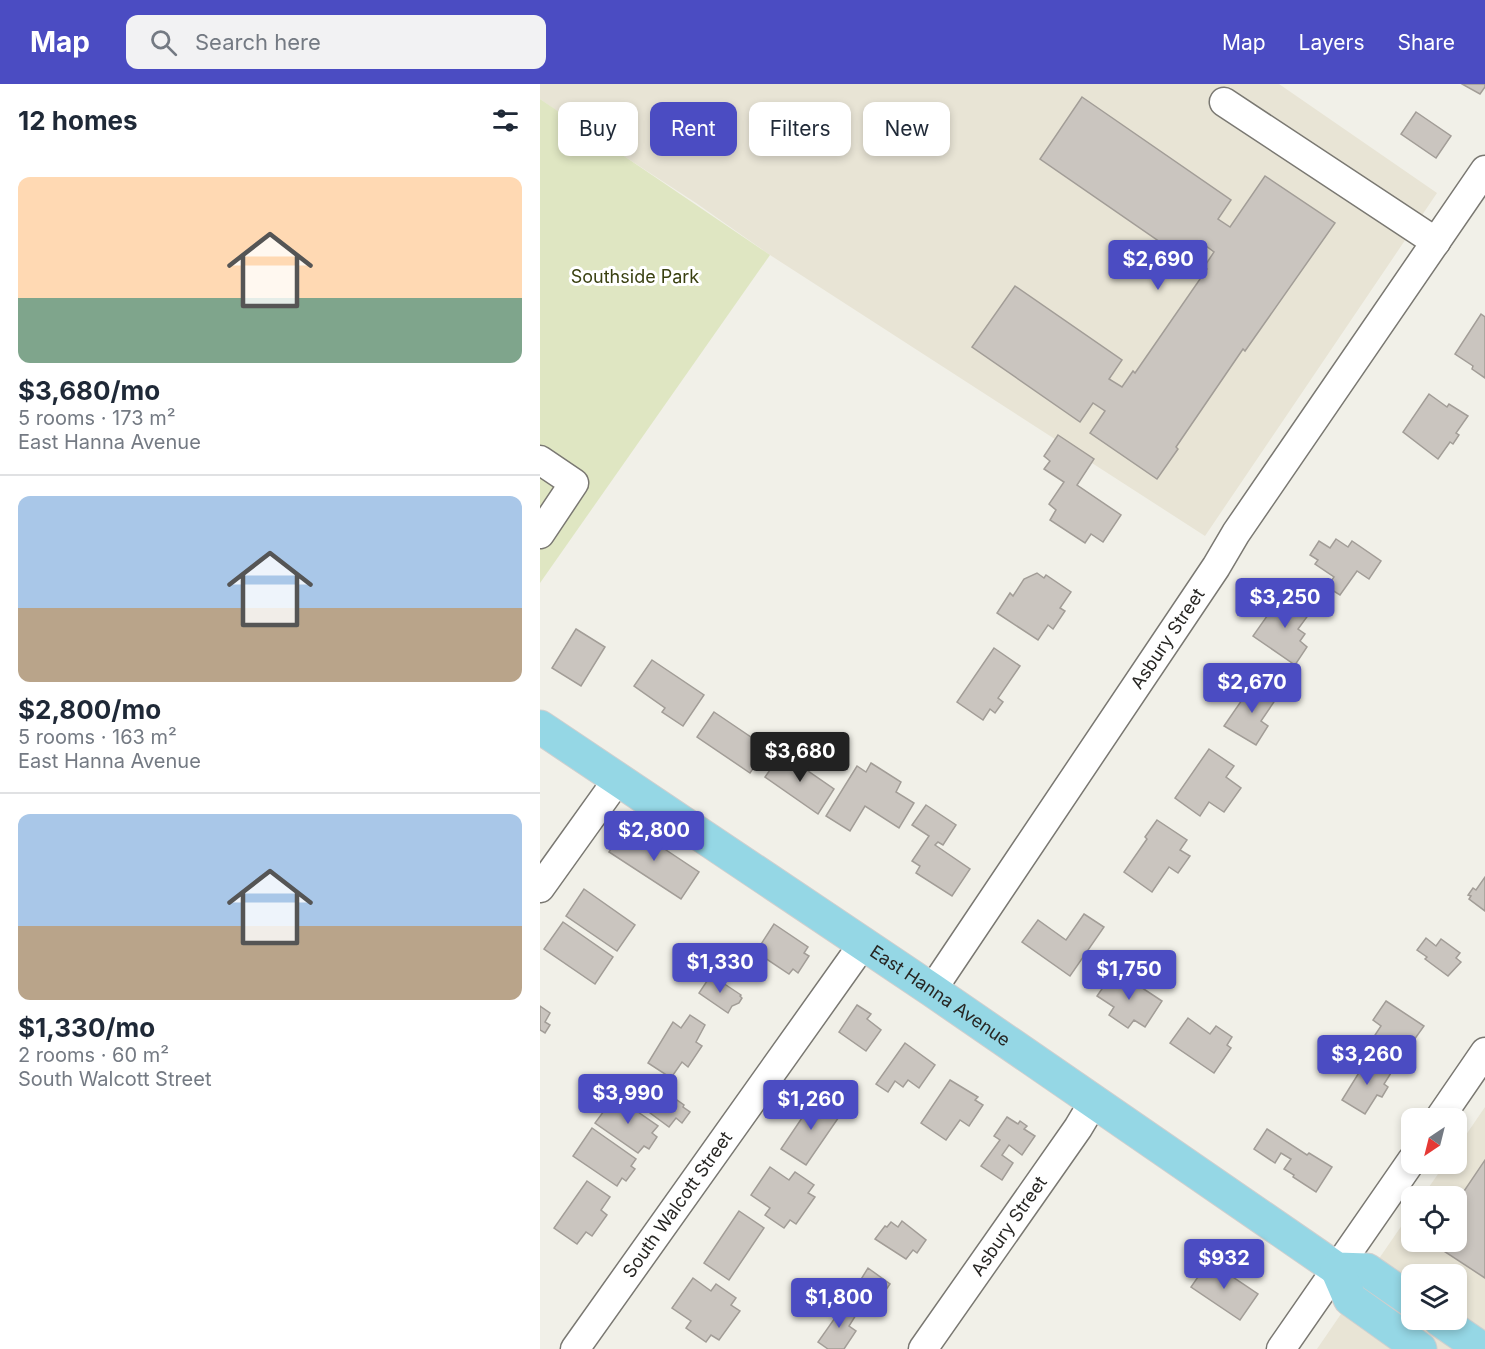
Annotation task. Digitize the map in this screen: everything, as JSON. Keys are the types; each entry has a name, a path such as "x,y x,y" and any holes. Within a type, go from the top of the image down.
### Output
{"main road":[{"name":"East Hanna Avenue","path":"540,727 933,990 1337,1269"},
{"path":"1401,1293 1367,1270 1337,1269 1350,1299 1420,1349"},
{"path":"1454,1330 1482,1349"}],"street":[{"path":"1224,102 1436,242"},
{"name":"Asbury Street","path":"933,990 1216,567 1236,532 1485,170"},
{"path":"540,460 574,483 540,534"},
{"path":"540,888 618,779"},
{"name":"South Walcott Street","path":"575,1349 863,944"},
{"path":"1447,1108 1485,1052"},
{"name":"Asbury Street","path":"923,1349 1094,1103"},
{"path":"1281,1349 1402,1174"}],"shaded area":[{"path":"540,84 1279,84 1437,193 1205,536 770,255 624,156 638,156 638,102 558,102 558,112 540,99"},
{"path":"1485,1107 1485,1349 1317,1349 1401,1227 1401,1252 1467,1252 1467,1186 1430,1186 1438,1174 1467,1174 1467,1133"}],"green space":[{"name":"Southside Park","path":"540,99 558,111 558,156 624,156 770,255 540,583"}],"building":[{"path":"1462,84 1485,84 1485,87 1480,94"},
{"path":"1082,97 1231,200 1218,219 1230,227 1265,176 1335,223 1245,351 1243,349 1176,447 1178,449 1157,479 1090,433 1105,411 1093,403 1080,422 972,347 1015,286 1122,360 1109,379 1122,387 1133,371 1135,373 1207,269 1204,267 1214,252 1202,243 1189,262 1040,159"},
{"path":"1416,112 1451,136 1436,158 1401,134"},
{"path":"1481,314 1485,317 1485,378 1472,369 1473,366 1455,354"},
{"path":"1429,394 1447,407 1449,404 1468,416 1456,433 1459,435 1453,444 1450,442 1438,459 1403,432"},
{"path":"1058,435 1094,459 1077,485 1121,515 1103,542 1091,534 1085,543 1050,520 1056,510 1049,504 1064,482 1044,469 1050,461 1044,456"},
{"path":"1336,539 1348,547 1352,541 1381,561 1369,579 1357,571 1340,595 1327,587 1334,577 1315,564 1318,560 1310,555 1319,541 1330,548"},
{"path":"1037,573 1044,578 1046,575 1071,592 1060,608 1065,611 1053,629 1048,625 1038,640 997,613 1010,593 1013,596 1024,579"},
{"path":"1290,596 1312,610 1298,629 1305,634 1300,641 1307,647 1295,665 1253,636 1279,599 1285,604"},
{"path":"576,629 605,647 581,686 552,668"},
{"path":"994,648 1020,666 998,698 1003,702 995,713 990,709 983,720 957,702"},
{"path":"652,660 704,695 683,726 662,712 665,708 634,686"},
{"path":"1255,681 1278,696 1261,721 1268,726 1256,745 1224,726"},
{"path":"714,712 767,748 750,773 697,737"},
{"path":"1209,749 1234,766 1226,777 1241,788 1224,812 1209,802 1200,816 1175,798"},
{"path":"782,753 834,789 818,814 765,777"},
{"path":"871,763 901,782 896,792 914,803 899,828 865,806 850,831 826,816 857,766 866,772"},
{"path":"926,805 956,825 943,845 938,842 935,845 970,869 952,896 916,873 920,866 912,861 929,836 912,825"},
{"path":"1157,820 1187,840 1180,850 1190,856 1178,873 1169,867 1152,892 1124,872"},
{"path":"627,824 699,872 681,899 609,852"},
{"path":"1485,877 1485,911 1469,899 1471,896 1468,895 1473,888 1476,890"},
{"path":"584,889 635,925 617,951 566,916"},
{"path":"1084,914 1104,927 1070,976 1022,942 1038,920 1066,940"},
{"path":"563,922 613,957 595,984 544,949"},
{"path":"774,924 808,947 804,953 809,956 798,973 793,969 789,974 756,952"},
{"path":"1426,938 1436,946 1441,939 1460,953 1456,958 1461,962 1448,976 1417,950"},
{"path":"1115,970 1162,1001 1145,1027 1134,1020 1128,1028 1109,1015 1114,1007 1097,996"},
{"path":"711,975 741,995 739,1003 732,1006 728,1013 699,993"},
{"path":"1386,1001 1424,1026 1404,1054 1375,1035 1381,1026 1373,1020"},
{"path":"857,1005 871,1014 867,1019 881,1030 866,1051 839,1032"},
{"path":"540,1006 550,1013 545,1022 550,1025 545,1033 540,1030"},
{"path":"690,1015 705,1025 696,1042 702,1046 688,1067 682,1062 671,1078 648,1063 673,1022 681,1028"},
{"path":"1188,1018 1210,1034 1216,1026 1232,1037 1227,1045 1231,1048 1214,1073 1170,1043"},
{"path":"905,1043 935,1065 919,1088 908,1080 903,1087 895,1081 888,1092 876,1084"},
{"path":"1368,1058 1391,1073 1384,1084 1388,1087 1382,1097 1377,1095 1365,1114 1342,1100"},
{"path":"643,1076 684,1105 683,1107 690,1112 682,1123 676,1118 669,1127 634,1101 642,1090 636,1086"},
{"path":"950,1080 978,1097 975,1100 983,1105 969,1126 960,1120 946,1140 921,1123"},
{"path":"615,1096 658,1126 652,1133 657,1137 649,1149 644,1146 638,1153 595,1123"},
{"path":"816,1097 841,1114 806,1165 781,1149"},
{"path":"1007,1117 1018,1124 1020,1121 1027,1126 1024,1129 1035,1136 1022,1155 1009,1145 1002,1155 1013,1163 1002,1180 981,1166 1000,1140 994,1136"},
{"path":"592,1128 636,1159 631,1166 635,1169 626,1181 622,1178 617,1186 573,1156"},
{"path":"1267,1129 1307,1155 1309,1153 1332,1167 1316,1192 1284,1169 1291,1159 1281,1153 1275,1163 1254,1149"},
{"path":"1485,1160 1485,1278 1467,1264 1445,1252 1467,1252 1467,1187"},
{"path":"770,1167 789,1180 795,1172 814,1185 808,1193 815,1197 796,1224 790,1220 784,1228 765,1215 770,1208 751,1195"},
{"path":"587,1181 610,1197 601,1210 607,1215 592,1236 586,1232 577,1244 554,1228"},
{"path":"739,1211 764,1228 729,1280 704,1263"},
{"path":"902,1221 926,1240 917,1253 913,1250 906,1259 875,1239 891,1222 898,1227"},
{"path":"1209,1261 1258,1294 1240,1320 1191,1287"},
{"path":"868,1268 890,1284 873,1309 852,1294"},
{"path":"693,1278 711,1291 716,1284 736,1298 731,1305 740,1311 719,1340 711,1335 706,1342 686,1328 691,1321 672,1308"},
{"path":"838,1302 856,1315 849,1326 856,1331 844,1349 828,1349 818,1342 835,1318 830,1314"}]}
